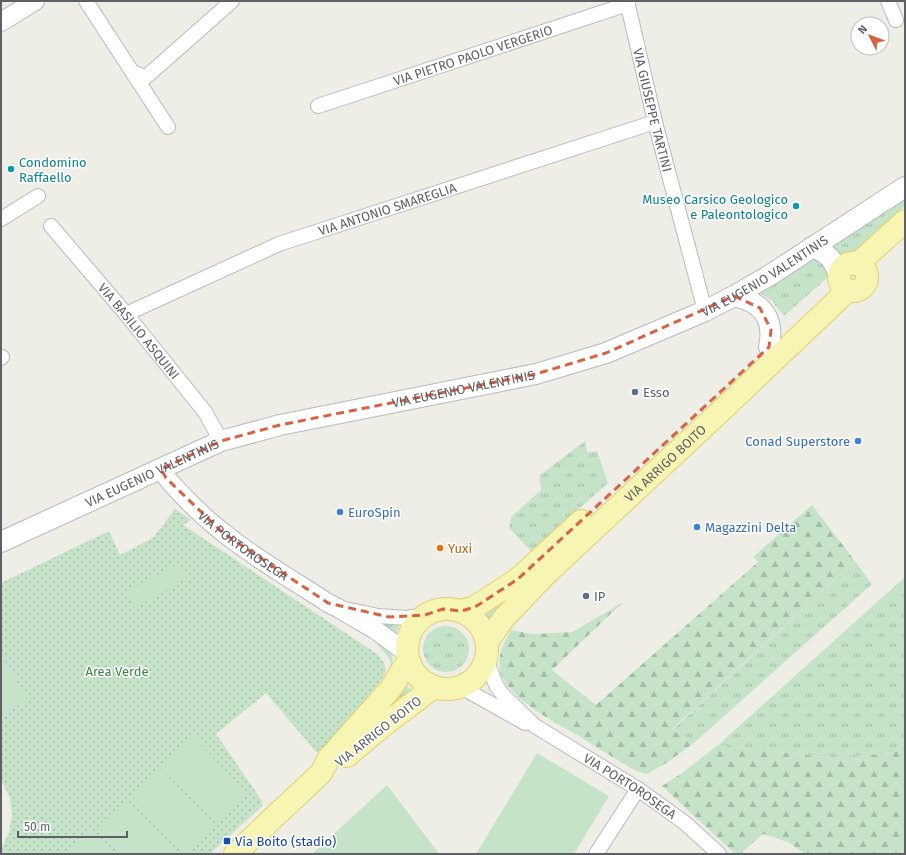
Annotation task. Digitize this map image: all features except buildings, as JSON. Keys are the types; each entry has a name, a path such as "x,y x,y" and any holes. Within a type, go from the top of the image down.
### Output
{"main road":[{"name":"VIA EUGENIO VALENTINIS","path":"1,542 221,441 280,425 536,374 606,353 705,311 734,296 905,187"},
{"name":"VIA ARRIGO BOITO","path":"905,221 861,261 850,277 844,294 546,574 504,618 486,650 482,668 477,676 461,687 447,689 434,687 421,680 412,669 408,658 409,636 418,621 425,615 434,611 443,609 461,611 475,607 518,578 837,283 850,277 870,269 905,238"},
{"path":"812,247 822,251 830,257 850,277"},
{"path":"734,296 745,298 753,302 765,314 771,330 769,347"},
{"path":"461,611 475,620 484,634 486,650"},
{"name":"VIA ARRIGO BOITO","path":"322,773 329,758 392,687 408,658"},
{"name":"VIA ARRIGO BOITO","path":"235,854 322,773 336,766 380,728 434,687"}],"street":[{"path":"1,22 35,1"},
{"path":"86,1 168,127"},
{"path":"132,72 146,77 232,1"},
{"path":"888,1 896,20"},
{"name":"VIA PIETRO PAOLO VERGERIO","path":"318,106 627,2"},
{"name":"VIA GIUSEPPE TARTINI","path":"627,2 655,122 705,311"},
{"name":"VIA ANTONIO SMAREGLIA","path":"126,314 280,244 655,122"},
{"path":"1,219 38,196"},
{"name":"VIA BASILIO ASQUINI","path":"51,226 126,314 205,412 221,441"},
{"name":"VIA PORTOROSEGA","path":"161,469 166,478 202,516 223,533 328,603 374,629 408,658"},
{"name":"VIA PORTOROSEGA","path":"338,608 378,616 407,618 425,615"},
{"name":"VIA PORTOROSEGA","path":"486,650 496,685 503,695 535,726 638,789 685,823 719,854"},
{"name":"VIA PORTOROSEGA","path":"461,687 524,723 535,726"},
{"path":"596,854 638,789"}],"highlighted area":[{"path":"734,296 760,308 771,330 769,347 518,579 475,607 461,611 443,609 425,615 389,617 328,603 223,533 166,478 161,469 221,441 280,425 536,374 606,353"}],"green space":[{"path":"905,199 905,206 854,253 841,261 830,247"},
{"path":"815,256 831,271 826,279 784,316 771,300 760,293"},
{"path":"585,441 587,452 597,451 608,483 531,551 509,528 511,517 541,490 539,476"},
{"path":"812,505 855,561 671,730 695,742 668,762 647,774 636,771 546,717 522,700 504,681 500,671 499,660 504,644 511,630 532,634 572,632 622,603 552,670 596,705 758,562 753,557"},
{"name":"Area Verde","path":"175,509 191,520 183,525 374,652 384,663 386,669 384,676 347,723 317,753 266,693 216,734 262,801 262,806 210,854 1,854 1,848 9,833 12,816 10,797 1,781 1,583 109,531 120,555 153,538"},
{"path":"855,561 872,584 695,742 671,731"},
{"path":"179,563 187,578 134,608 126,592"},
{"path":"905,577 905,743 894,753 832,758 718,745"},
{"path":"514,591 491,622 483,613"},
{"path":"380,622 399,626 395,636"},
{"path":"441,626 451,626 459,630 465,636 469,644 469,654 465,662 459,668 451,672 441,672 433,668 427,662 423,654 423,644 427,636 433,630"},
{"path":"377,640 392,654 392,668 389,658 375,642"},
{"path":"1,653 27,700 1,715"},
{"path":"404,683 413,692 382,717"},
{"path":"193,736 248,794 218,822 163,764"},
{"path":"905,743 905,854 805,854 788,842 763,834 740,854 735,854 662,786 682,773 718,745 832,758 894,753"},
{"path":"537,753 609,796 574,854 476,854"},
{"path":"160,767 214,826 184,854 131,795"},
{"path":"387,785 439,854 312,854"},
{"path":"126,800 177,854 124,854 98,826"},
{"path":"92,831 114,854 67,854"}],"place":[{"name":"Condomino Raffaello","path":"11,169"},
{"name":"Museo Carsico Geologico e Paleontologico","path":"796,206"},
{"name":"Esso","path":"635,392"},
{"name":"Conad Superstore","path":"858,441"},
{"name":"EuroSpin","path":"340,512"},
{"name":"Magazzini Delta","path":"697,527"},
{"name":"Yuxi","path":"440,548"},
{"name":"IP","path":"586,596"},
{"name":"Via Boito (stadio)","path":"227,841"}]}
